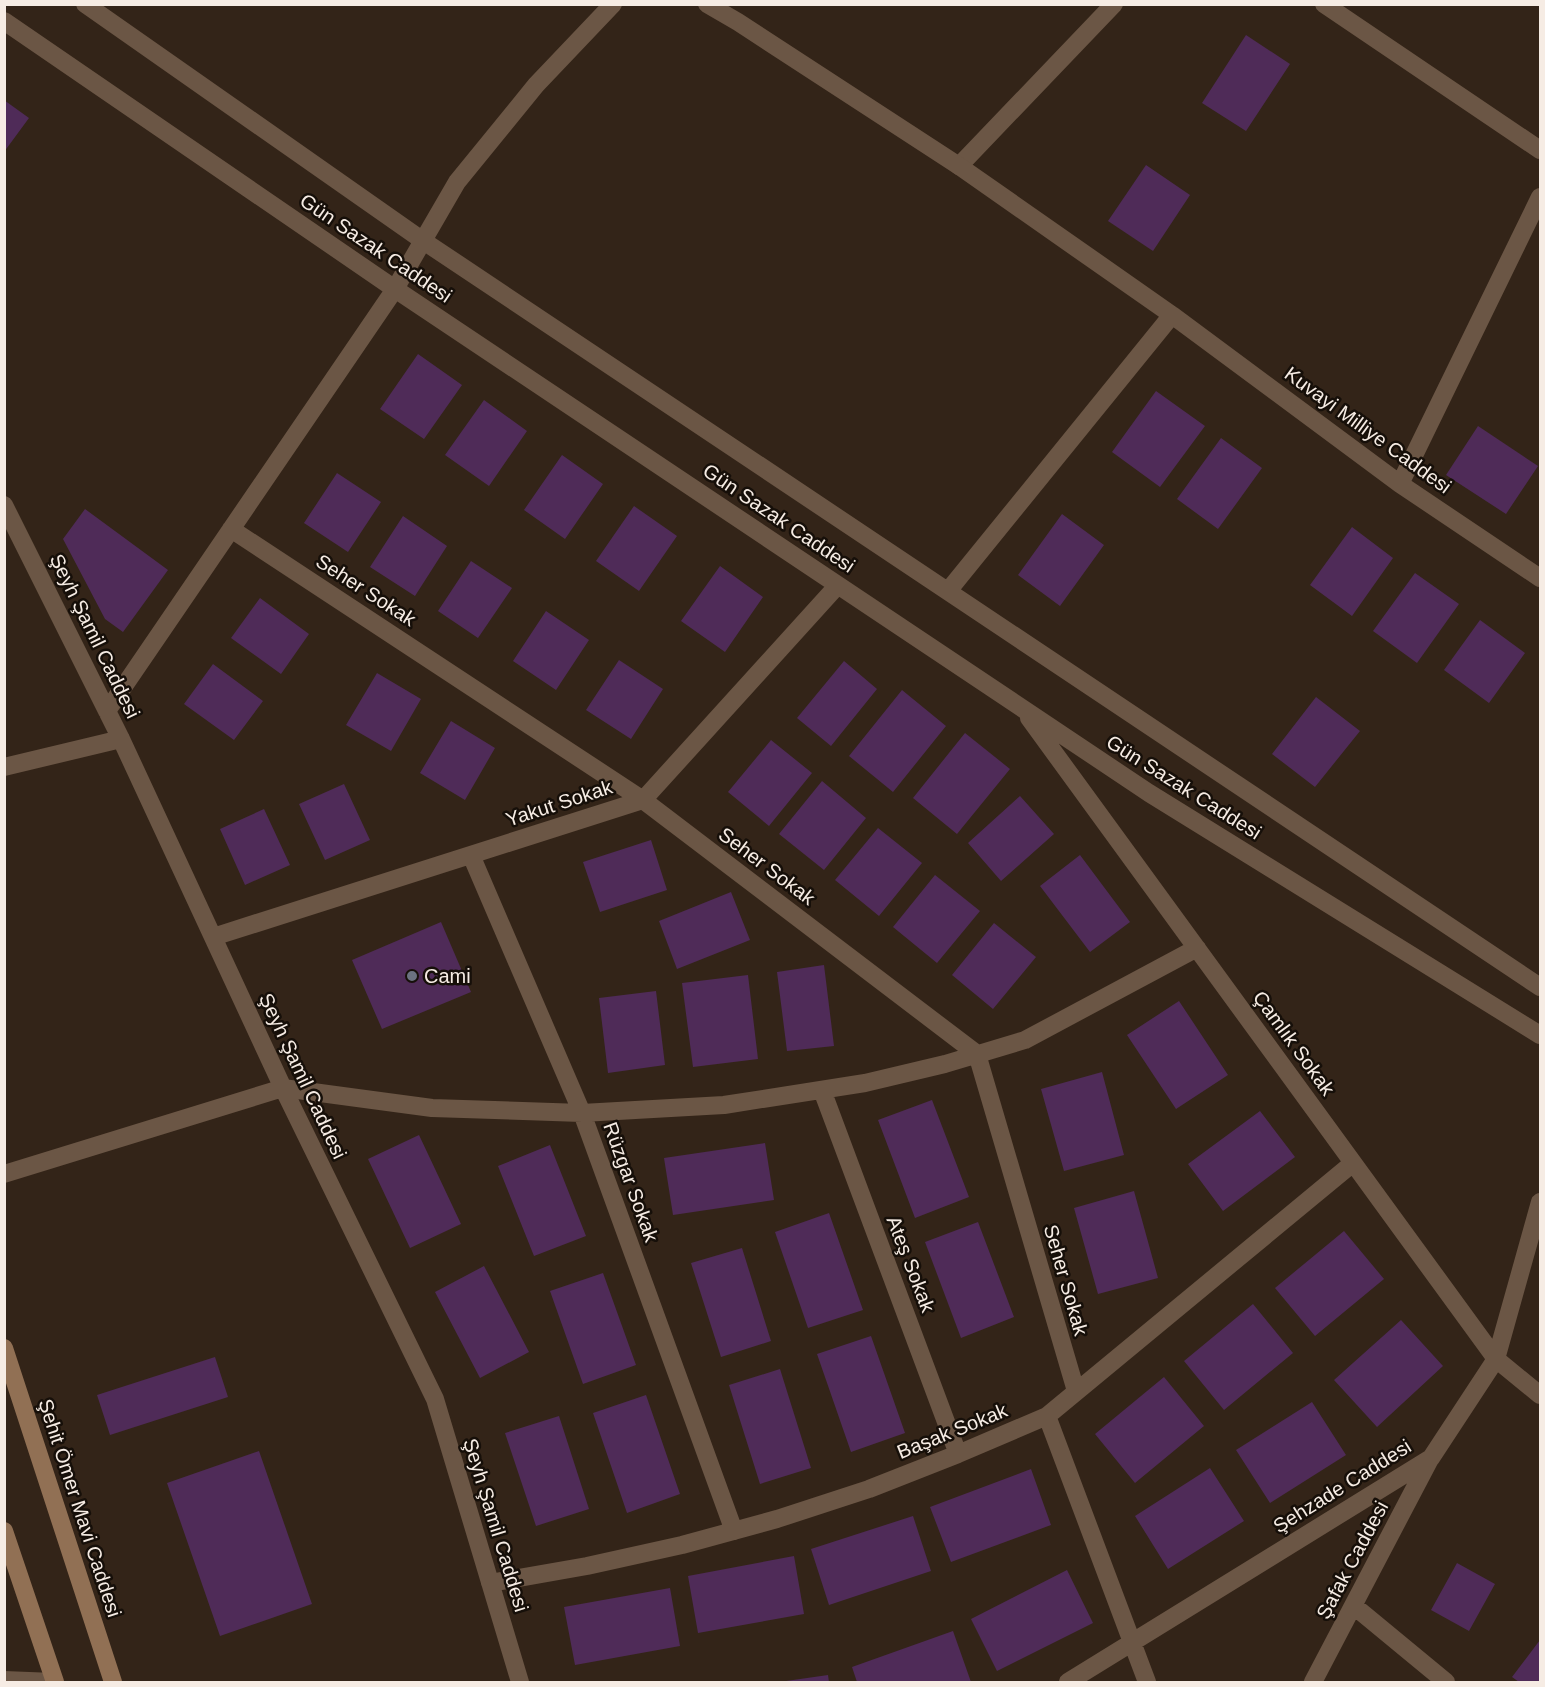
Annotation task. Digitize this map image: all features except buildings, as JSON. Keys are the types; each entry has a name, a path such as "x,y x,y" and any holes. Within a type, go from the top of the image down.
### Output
{"main road":[{"name":"Şehit Ömer Mavi Caddesi","path":"4,1348 113,1683"},
{"path":"4,1531 55,1682"}],"street":[{"name":"Gün Sazak Caddesi","path":"85,4 422,240 1540,987"},
{"path":"107,711 395,289 457,182 536,85 613,4"},
{"name":"Kuvayi Milliye Caddesi","path":"707,4 959,166 1172,315 1400,484 1540,578"},
{"path":"959,166 1114,4"},
{"path":"1324,4 1540,150"},
{"name":"Gün Sazak Caddesi","path":"4,21 395,289 1149,793 1540,1035"},
{"path":"1400,484 1540,197"},
{"path":"948,591 1172,315"},
{"name":"Şeyh Şamil Caddesi","path":"4,505 121,739 283,1088 435,1399 520,1683"},
{"name":"Seher Sokak","path":"231,529 643,800 977,1054 1076,1391"},
{"name":"Yakut Sokak","path":"213,937 643,800 838,585"},
{"name":"Çamlık Sokak","path":"1022,708 1496,1359 1540,1395"},
{"path":"4,767 121,739"},
{"name":"Rüzgar Sokak","path":"471,855 582,1113 734,1531"},
{"path":"4,1174 283,1088 432,1108 582,1113 724,1105 822,1090 899,1075 1025,1040 1197,948"},
{"name":"Ateş Sokak","path":"822,1090 958,1454"},
{"name":"Başak Sokak","path":"490,1583 587,1566 734,1531 869,1489 1047,1416 1353,1163"},
{"name":"Şehzade Caddesi","path":"1068,1683 1431,1458 1496,1359 1540,1202"},
{"path":"1047,1416 1130,1644 1147,1683"},
{"name":"Şafak Caddesi","path":"1313,1683 1431,1458"},
{"path":"1354,1606 1446,1683"},
{"path":"4,1680 55,1682"}],"place":[{"name":"Cami","path":"412,976"}]}
